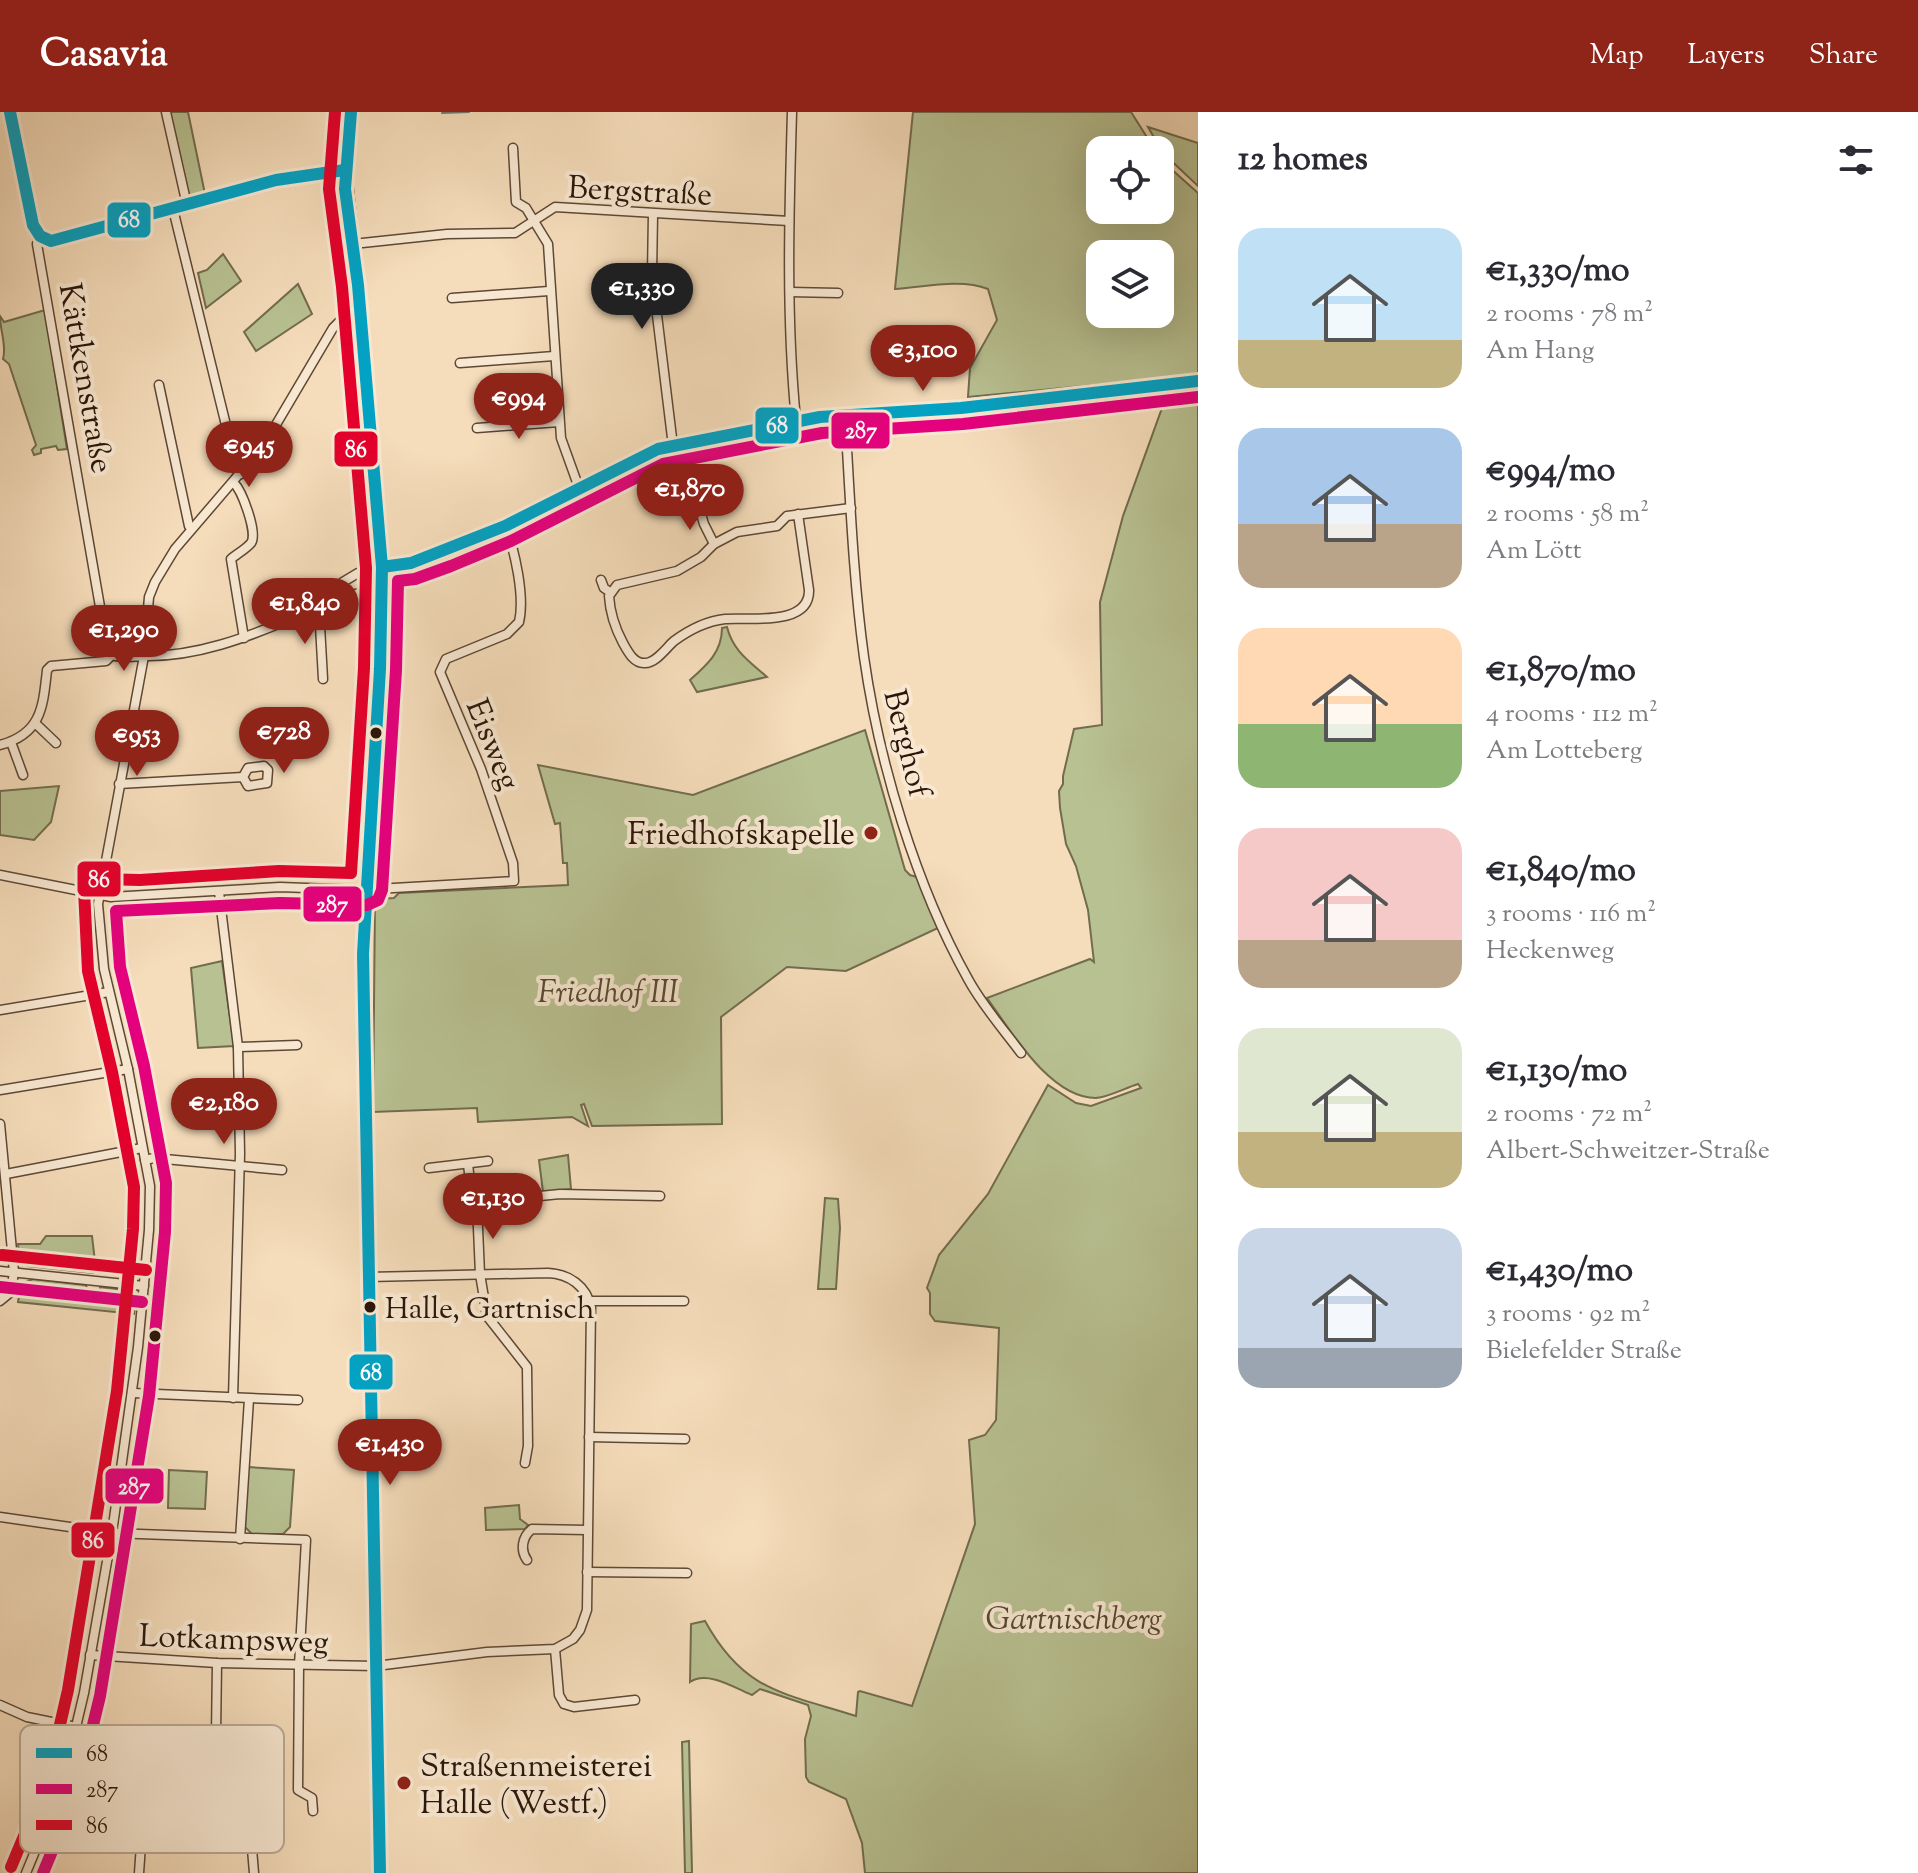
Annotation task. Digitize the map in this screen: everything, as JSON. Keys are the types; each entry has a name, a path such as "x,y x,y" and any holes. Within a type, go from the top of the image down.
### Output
{"street":[{"name":"Kättkenstraße","path":"10,112 33,225 40,236 37,244 107,647 112,655"},
{"path":"166,112 187,205"},
{"path":"792,112 790,357 796,420"},
{"path":"513,148 516,202 526,208 548,244 559,422 568,465 579,488"},
{"path":"40,236 57,240 302,175 345,170 382,567 380,669 366,889 363,1026 380,1873"},
{"name":"Bergstraße","path":"353,244 447,234 515,233 555,207 789,221"},
{"path":"173,209 237,470 241,474"},
{"path":"653,214 652,274 673,446"},
{"path":"452,298 549,291"},
{"path":"790,292 838,293"},
{"path":"76,1725 112,1533 133,1393 149,1230 150,1186 128,1069 104,969 99,895 144,656 149,597 161,572 192,528 264,445 333,328 344,317 360,314"},
{"path":"460,363 554,356"},
{"path":"382,567 411,563 505,526 658,449 796,420 961,408 1198,381"},
{"path":"159,385 189,526 192,528"},
{"name":"Berghof","path":"845,415 865,659 877,727 896,801 923,881 969,981 1021,1053"},
{"path":"477,428 559,422"},
{"path":"234,483 240,491 254,535 251,542 231,559 244,638"},
{"path":"698,504 714,544"},
{"path":"798,514 810,595 804,606 789,614 767,619 728,619 706,623 674,641 650,662 640,663 630,654 617,630 609,602 610,592 623,582 677,571 701,557 714,544 737,532 777,526 787,516 798,514 851,508"},
{"name":"Eisweg","path":"366,889 514,881 513,863 481,769 440,672 446,659 507,634 519,622 521,602 505,526"},
{"path":"0,745 11,742 35,723 43,707 47,670 55,665 106,661 112,655 161,656 244,638 319,608 332,600 343,582 358,573"},
{"path":"601,580 610,592"},
{"path":"332,600 382,590"},
{"path":"319,608 323,679"},
{"path":"35,723 56,743"},
{"path":"11,742 23,775"},
{"path":"119,784 243,777"},
{"path":"0,875 111,897 280,887 366,889"},
{"path":"219,892 238,1047 239,1168 233,1398"},
{"path":"0,1010 109,992"},
{"path":"238,1047 297,1045"},
{"path":"0,1090 128,1069"},
{"path":"0,1124 14,1272 11,1292 0,1301"},
{"path":"6,1174 142,1148"},
{"path":"145,1160 154,1158 282,1170"},
{"path":"429,1168 488,1161"},
{"path":"468,1164 472,1200 477,1205 480,1274 487,1316 527,1367 528,1446 525,1463"},
{"path":"477,1205 481,1202 560,1194 660,1196"},
{"path":"0,1271 144,1286"},
{"path":"368,1277 557,1273 574,1281 590,1301 584,1621 573,1639 555,1649 559,1695 564,1704 574,1707 635,1700"},
{"path":"590,1301 684,1301"},
{"path":"133,1393 298,1400"},
{"path":"240,1539 249,1399"},
{"path":"589,1437 685,1439"},
{"path":"0,1517 112,1533 306,1540 299,1666 298,1790 312,1798 313,1811"},
{"path":"527,1560 523,1540 532,1529 587,1530"},
{"path":"587,1572 687,1573"},
{"name":"Lotkampsweg","path":"90,1655 217,1663 376,1666 487,1652 555,1649"},
{"path":"216,1725 217,1663"},
{"path":"0,1705 27,1717 66,1725"},
{"path":"26,1873 34,1853"},
{"path":"139,1873 140,1853"},
{"path":"252,1853 254,1873"}],"green space":[{"path":"170,112 188,112 205,194 189,198"},
{"path":"913,112 1131,112 1146,136 1086,136 1086,224 1174,224 1174,172 1198,193 1198,375 968,397 970,368 997,320 988,289 966,284 895,289"},
{"path":"1148,127 1198,143 1198,186 1174,163 1174,136 1153,136"},
{"path":"223,254 241,281 206,308 198,273 207,270"},
{"path":"298,284 312,314 256,351 244,332"},
{"path":"45,310 67,449 58,450 56,446 41,449 41,453 34,455 32,450 36,445 9,364 3,359 0,316 4,322"},
{"name":"Gartnischberg","path":"1198,395 1198,1873 865,1873 862,1843 846,1799 809,1782 806,1777 805,1739 811,1716 808,1705 760,1689 752,1695 713,1679 690,1682 691,1624 705,1621 735,1663 751,1676 787,1695 856,1716 860,1691 912,1706 975,1524 969,1440 985,1435 996,1420 999,1328 935,1321 930,1314 930,1293 927,1288 939,1255 988,1194 1048,1085 1076,1103 1091,1106 1141,1088 1138,1084 1096,1098 1079,1095 1063,1087 1033,1060 987,998 1090,959 1094,962 1088,910 1076,866 1066,844 1059,791 1074,729 1102,725 1100,602 1123,516 1166,397"},
{"path":"727,627 738,649 767,677 697,692 690,680 712,657 722,628"},
{"name":"Friedhof III","path":"865,730 905,870 917,877 938,928 846,971 787,967 721,1017 722,1124 592,1126 584,1104 581,1105 588,1126 572,1117 478,1122 477,1108 373,1112 375,899 394,898 399,893 568,885 560,823 555,824 538,765 693,795"},
{"path":"59,786 51,822 34,840 0,835 0,791"},
{"path":"222,961 234,1046 198,1048 191,968"},
{"path":"568,1155 571,1189 543,1192 539,1160"},
{"path":"825,1198 838,1199 840,1228 836,1289 818,1289"},
{"path":"46,1236 92,1236 93,1273 28,1266 20,1260 18,1244 40,1244"},
{"path":"33,1279 86,1285 87,1289 128,1290 136,1300 134,1314 18,1302 21,1284"},
{"path":"248,1467 294,1470 290,1527 283,1534 252,1534 245,1527"},
{"path":"169,1470 207,1472 205,1509 168,1508"},
{"path":"519,1505 520,1519 528,1525 525,1529 486,1530 485,1508"},
{"path":"689,1741 692,1873 685,1873 682,1742"}],"waterway":[{"path":"442,113 469,112"}],"transit line":[{"name":"68","path":"10,112 33,225 40,236 51,241 276,180 345,170"},
{"name":"86","path":"60,1725 117,1391 133,1229 134,1187 112,1072 88,971 84,890 89,882 98,879 140,880 279,871 351,873 364,668 366,568 342,287 329,189 335,112"},
{"name":"68","path":"351,112 345,189 358,285 382,567 380,669 363,954 380,1873"},
{"name":"68","path":"382,567 411,563 505,526 658,449 820,417 961,408 1198,381"},
{"name":"287","path":"93,1725 149,1396 165,1232 166,1183 144,1066 120,967 116,911 280,903 367,905 378,900 382,890 396,670 398,581 415,579 511,541 663,464 822,433 963,424 1198,397"},
{"name":"86","path":"2,1255 146,1270"},
{"name":"287","path":"0,1287 142,1302"},
{"name":"86","path":"11,1867 20,1846"},
{"name":"287","path":"43,1873 51,1853"}],"place":[{"name":"Friedhofskapelle","path":"871,833"},
{"name":"Halle, Gartnisch","path":"370,1307"},
{"name":"Straßenmeisterei Halle (Westf.)","path":"404,1783"}]}
